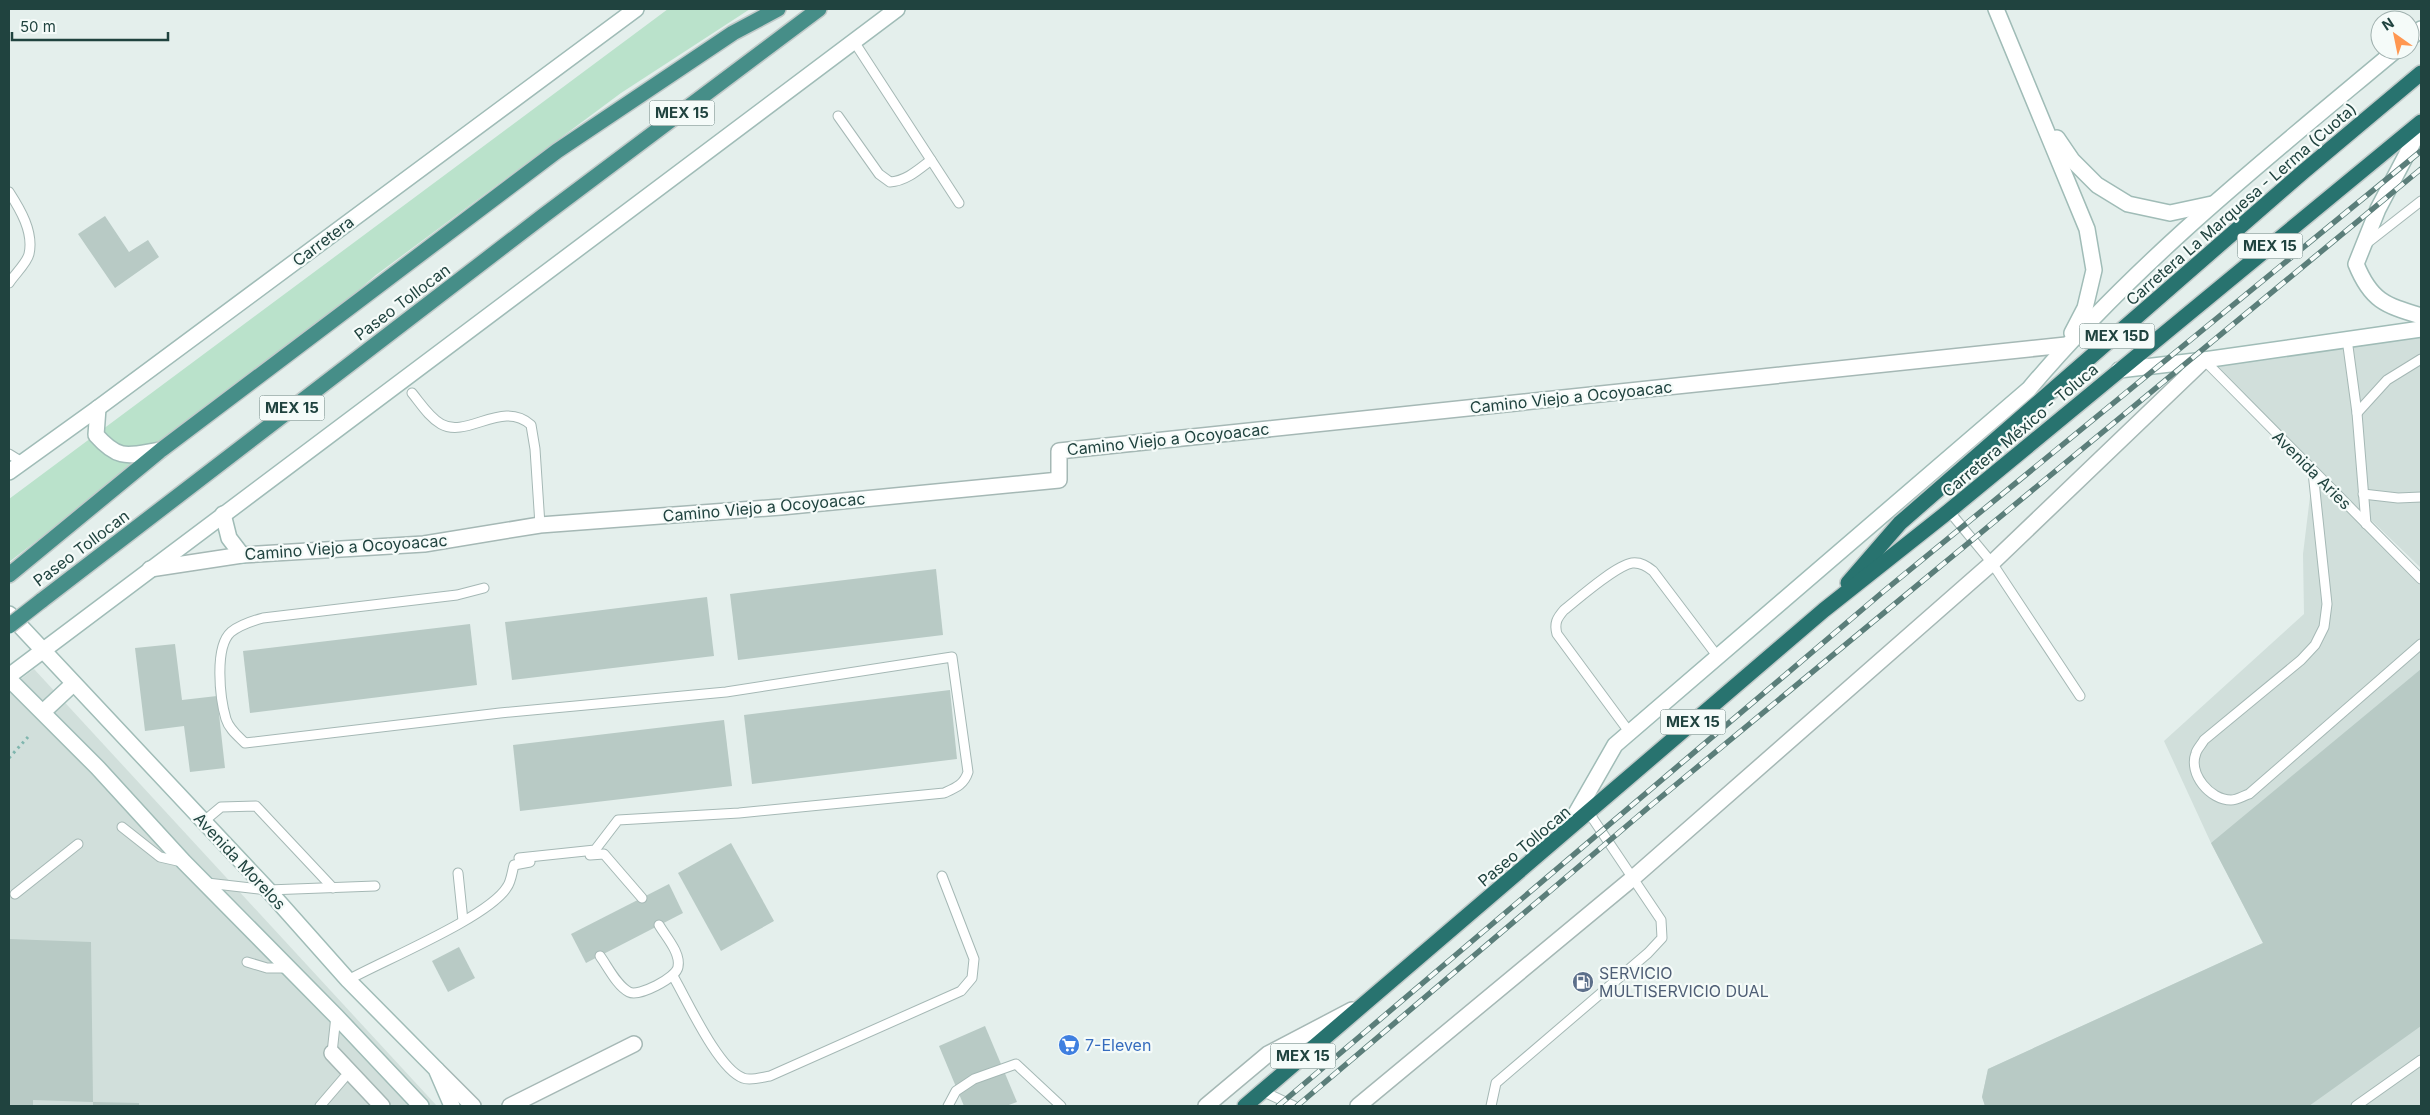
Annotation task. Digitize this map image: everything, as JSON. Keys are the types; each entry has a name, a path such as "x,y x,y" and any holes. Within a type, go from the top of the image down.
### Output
{"highway":[{"path":"9,575 161,450 557,151 733,33 778,9"},
{"name":"Paseo Tollocan","path":"9,626 543,216 819,9"},
{"name":"Carretera La Marquesa - Lerma (Cuota)","path":"1824,610 1900,523 2303,172 2421,73"},
{"name":"Carretera México - Toluca","path":"1824,610 1949,512 2421,122"},
{"name":"Paseo Tollocan","path":"1244,1106 1589,814 1738,682 1824,610"}],"main road":[{"name":"Carretera","path":"9,472 636,9"},
{"path":"421,1106 207,883 184,862 97,767 9,678 41,650 896,9"},
{"path":"1996,9 2087,229 2094,270 2085,308 2066,345"},
{"path":"1564,834 1615,745 2029,389 2066,345 2214,203 2384,60"},
{"path":"2042,117 2072,160 2090,179 2128,204 2170,213 2214,203"},
{"path":"2421,127 2378,209 2356,264 2365,286 2387,306 2421,316"},
{"path":"2119,370 2204,360 2421,329"},
{"name":"Camino Viejo a Ocoyoacac","path":"150,569 242,554 424,544 540,525 781,508 1059,480 1059,450 2066,345"},
{"path":"1358,1106 1633,878 1992,563 2204,360"},
{"path":"98,408 96,435 109,450 125,455 161,450"},
{"path":"223,514 229,538 242,554"},
{"name":"Avenida Morelos","path":"9,614 268,890 348,980 473,1106"},
{"path":"43,712 73,684"},
{"path":"1206,1106 1268,1054 1361,1006"},
{"path":"510,1106 634,1044"},
{"path":"332,1053 382,1106"},
{"path":"436,1069 452,1106"}],"lane":[{"path":"853,40 959,203"},
{"path":"838,116 880,174 890,182 900,181 908,177 931,160"},
{"path":"9,192 19,207 28,228 29,255 9,283"},
{"path":"2364,246 2421,201"},
{"path":"2347,339 2357,413 2366,524"},
{"path":"2357,413 2387,380 2421,359"},
{"name":"Avenida Aries","path":"2204,360 2421,579"},
{"path":"412,393 431,417 443,425 453,428 502,416 520,418 531,425 535,449 540,525"},
{"path":"9,454 22,462"},
{"path":"2313,472 2327,604 2324,627 2315,645 2301,660 2204,740 2196,754 2194,768 2204,788 2221,799 2233,800 2249,794 2421,644"},
{"path":"2363,494 2398,498 2421,497"},
{"path":"1949,512 1992,563 2080,696"},
{"path":"1630,733 1557,634 1555,625 1564,610 1616,570 1632,563 1644,564 1653,571 1718,657"},
{"path":"484,588 457,595 263,618 247,623 230,633 222,647 219,660 226,719 234,732 246,743 500,713 726,692 952,657 968,772 966,780 957,788 944,793 739,813 618,820 595,850 517,862"},
{"path":"203,822 221,807 256,806 333,888"},
{"path":"1491,1106 1496,1083 1648,953 1662,938 1661,920 1589,814"},
{"path":"122,827 160,857 184,862"},
{"path":"15,894 78,844"},
{"path":"517,862 604,854 642,898"},
{"path":"348,980 463,921 490,905 508,887 517,862"},
{"path":"458,873 463,921"},
{"path":"674,976 718,1055 730,1071 745,1079 770,1076 961,991 972,978 974,959 942,876"},
{"path":"207,883 268,890 375,886"},
{"path":"600,956 623,988 631,994 643,992 674,976 678,968 677,956 659,925"},
{"path":"248,962 267,968 288,968"},
{"path":"332,1053 336,1016"},
{"path":"2356,1106 2421,1060"},
{"path":"948,1106 956,1092 974,1079 1016,1064 1061,1106"},
{"path":"320,1106 344,1078"},
{"path":"1262,1091 1294,1106"}],"path":[{"path":"9,758 28,737"}],"shaded area":[{"path":"2421,337 2421,568 2204,360"},
{"path":"2313,472 2421,573 2421,1106 1985,1106 1982,1097 1988,1069 2263,943 2211,843 2164,741 2304,614 2303,554"},
{"path":"34,669 437,1106 9,1106 9,688"}],"green space":[{"path":"668,9 750,9 621,93 376,275 324,320 9,562 9,499"}],"building":[{"path":"105,216 129,252 148,240 159,257 115,288 78,234"},
{"path":"936,569 943,635 738,660 730,594"},
{"path":"707,597 714,656 512,680 505,622"},
{"path":"470,624 477,685 250,713 243,651"},
{"path":"175,644 182,700 217,696 225,768 190,772 184,726 145,731 135,648"},
{"path":"2421,669 2421,1026 2309,1106 1985,1106 1982,1097 1988,1069 2263,943 2211,843"},
{"path":"950,690 957,759 752,784 744,715"},
{"path":"724,720 732,786 520,811 513,745"},
{"path":"731,843 774,921 721,951 678,873"},
{"path":"669,884 683,913 586,963 571,934"},
{"path":"9,939 91,942 93,1102 33,1100 33,1106 9,1106"},
{"path":"459,947 475,978 448,992 432,961"},
{"path":"985,1026 1017,1102 1006,1106 964,1106 939,1046"},
{"path":"93,1102 139,1103 139,1106 93,1106"}],"railway":[{"path":"1278,1106 1884,591 2421,151"},
{"path":"1297,1106 1649,807 2421,169"}],"place":[{"name":"SERVICIO MULTISERVICIO DUAL","path":"1583,982"},
{"name":"7-Eleven","path":"1069,1045"}]}
